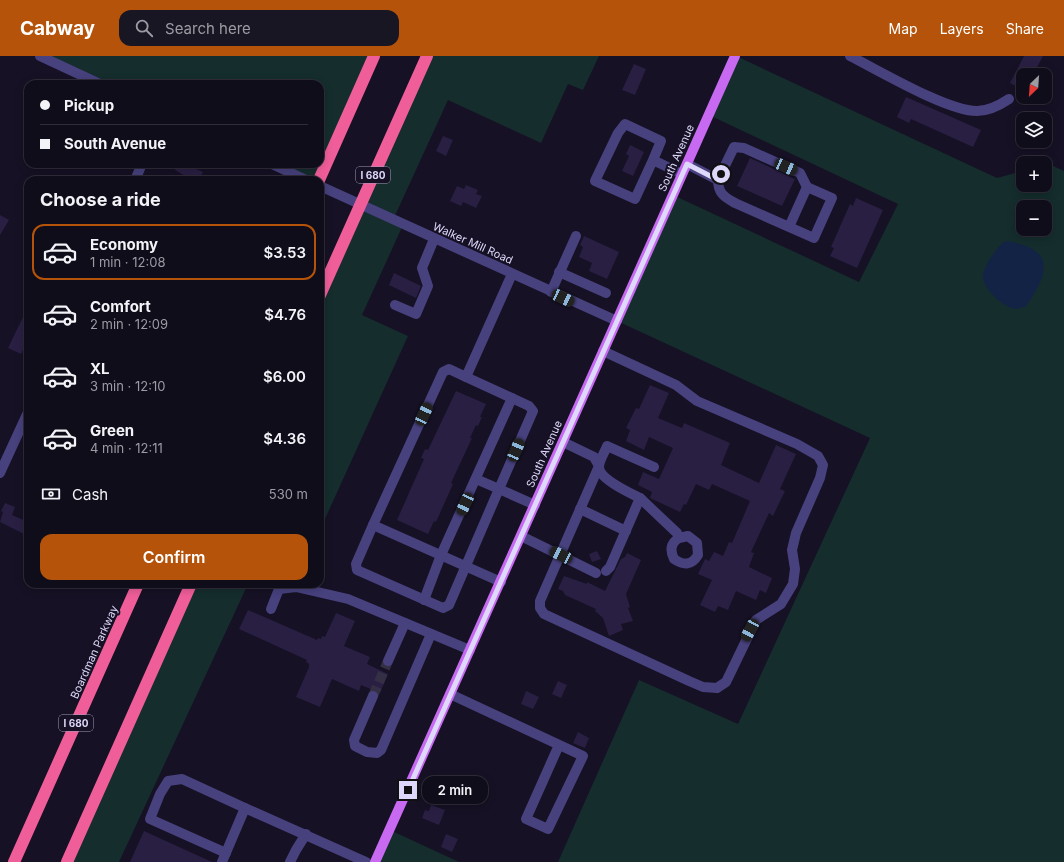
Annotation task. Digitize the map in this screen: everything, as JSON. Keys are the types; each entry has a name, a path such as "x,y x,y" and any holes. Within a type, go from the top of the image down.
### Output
{"highway":[{"path":"321,176 374,56"},
{"name":"I 680","path":"324,286 426,56"},
{"name":"Boardman Parkway","path":"14,862 136,588"},
{"path":"67,862 189,588"}],"main road":[{"name":"South Avenue","path":"376,862 735,56"}],"street":[{"path":"40,56 91,80"},
{"path":"850,56 936,99 967,110 979,111 989,109 1009,99"},
{"path":"625,124 661,141 653,160 635,199 596,181 618,133 625,124"},
{"path":"734,147 744,148 800,173 807,187 832,198 814,238 735,203 723,196 718,189 718,180 734,147"},
{"path":"653,160 682,174"},
{"path":"687,164 718,180"},
{"path":"281,168 298,176"},
{"path":"789,227 807,187"},
{"name":"Walker Mill Road","path":"324,188 550,292 617,321"},
{"path":"550,292 576,236"},
{"path":"394,304 416,314 428,286 422,268 434,239"},
{"path":"560,272 606,294"},
{"path":"466,377 512,274"},
{"path":"603,351 676,386 697,401 797,444 818,456 824,465 820,478 796,533 792,550 795,569 793,584 781,604 756,620 726,682 717,688 703,687 544,614 540,608 540,601 607,446 654,467"},
{"path":"449,369 466,377 529,406 533,411 449,605 443,608 357,570 356,564 443,372 449,369"},
{"path":"424,600 441,555 512,398"},
{"path":"0,473 24,421"},
{"path":"563,442 594,457 601,473 621,488 640,498 672,527 679,538"},
{"path":"476,479 535,505"},
{"path":"521,536 601,572 610,567 640,498"},
{"path":"580,510 626,531"},
{"path":"373,525 501,582"},
{"path":"271,609 278,589 287,588"},
{"path":"300,588 348,600 470,650"},
{"path":"388,660 405,623"},
{"path":"373,696 354,740 355,746 367,752 377,753 381,750 431,634"},
{"path":"450,694 583,756 548,829 526,819 559,745"},
{"path":"245,808 224,857 150,819 160,794 168,781 182,779 366,862"},
{"path":"290,862 306,834"}],"green space":[{"path":"40,56 374,56 321,176 298,176 280,168 324,168 324,80 91,80"},
{"path":"427,56 599,56 583,90 568,84 541,143 448,100 393,220 403,225 362,315 408,336 324,521 324,286"},
{"path":"736,56 997,178 1016,173 1016,192 1052,192 1052,165 1064,171 1064,862 558,862 639,680 738,724 870,438 617,321 673,195 859,282 898,204 709,115"},
{"path":"189,588 246,588 119,862 67,862"},
{"path":"390,830 459,862 376,862"}],"water":[{"path":"1005,241 1022,244 1033,249 1040,256 1044,264 1040,283 1025,307 1016,309 1011,308 1001,302 995,297 984,282 983,274 987,263"}],"building":[{"path":"1024,56 1043,56 1037,68 1018,68"},
{"path":"634,64 646,69 635,95 622,90"},
{"path":"1016,71 1016,86 1010,83"},
{"path":"906,97 981,130 973,147 911,119 909,123 897,117"},
{"path":"443,136 453,140 446,156 436,151"},
{"path":"630,145 644,152 633,176 622,171 629,156 626,154"},
{"path":"750,158 795,179 782,206 737,186"},
{"path":"176,168 194,168 203,172 201,176 185,176 175,170"},
{"path":"466,185 478,190 476,194 482,196 476,208 463,202 461,206 450,201 457,186 464,189"},
{"path":"856,198 883,210 857,268 830,256 834,248 831,247 850,204 853,206"},
{"path":"0,215 9,220 0,235"},
{"path":"584,236 619,252 607,279 589,271 592,263 579,257 583,247 580,245"},
{"path":"394,273 421,286 416,298 389,285"},
{"path":"23,317 24,348 21,354 8,348"},
{"path":"650,385 669,393 658,418 682,428 684,423 730,443 721,465 759,483 776,445 796,454 780,489 785,491 773,516 769,513 751,552 754,553 749,567 772,578 766,593 760,590 756,600 736,591 728,610 718,606 715,612 700,605 712,580 698,574 705,559 709,561 714,552 723,556 729,542 732,543 750,501 712,484 709,490 696,484 686,505 684,504 680,512 650,498 652,492 638,485 643,472 659,479 673,448 649,437 644,450 626,441 630,430 626,428 636,408 639,409"},
{"path":"456,391 486,404 480,417 482,417 478,426 476,425 470,438 472,438 451,483 453,484 436,522 434,521 428,534 397,520 424,459 421,458 425,449 428,450"},
{"path":"5,503 15,507 12,515 24,520 24,534 0,522 3,512 1,511"},
{"path":"597,551 601,559 592,562 589,554"},
{"path":"627,553 641,560 626,594 630,607 628,608 633,621 621,624 623,630 609,636 603,618 595,611 596,609 565,595 563,591 558,589 564,576 587,584 587,582 605,591 621,559 625,557"},
{"path":"248,610 317,640 318,638 321,639 322,636 325,637 336,613 355,621 344,646 370,657 367,664 388,674 380,693 361,685 359,691 332,679 320,707 296,697 309,667 309,664 306,662 307,660 239,629"},
{"path":"558,681 567,685 561,698 552,694"},
{"path":"526,691 539,697 533,709 521,704"},
{"path":"578,732 589,738 585,748 573,743"},
{"path":"431,805 445,810 439,825 422,818 425,810 429,811"},
{"path":"144,831 212,862 130,862"},
{"path":"446,834 458,839 452,852 441,847"}],"tunnel":[{"path":"373,696 388,661"}],"route":[{"path":"408,790 687,164 718,180 721,174"}]}
